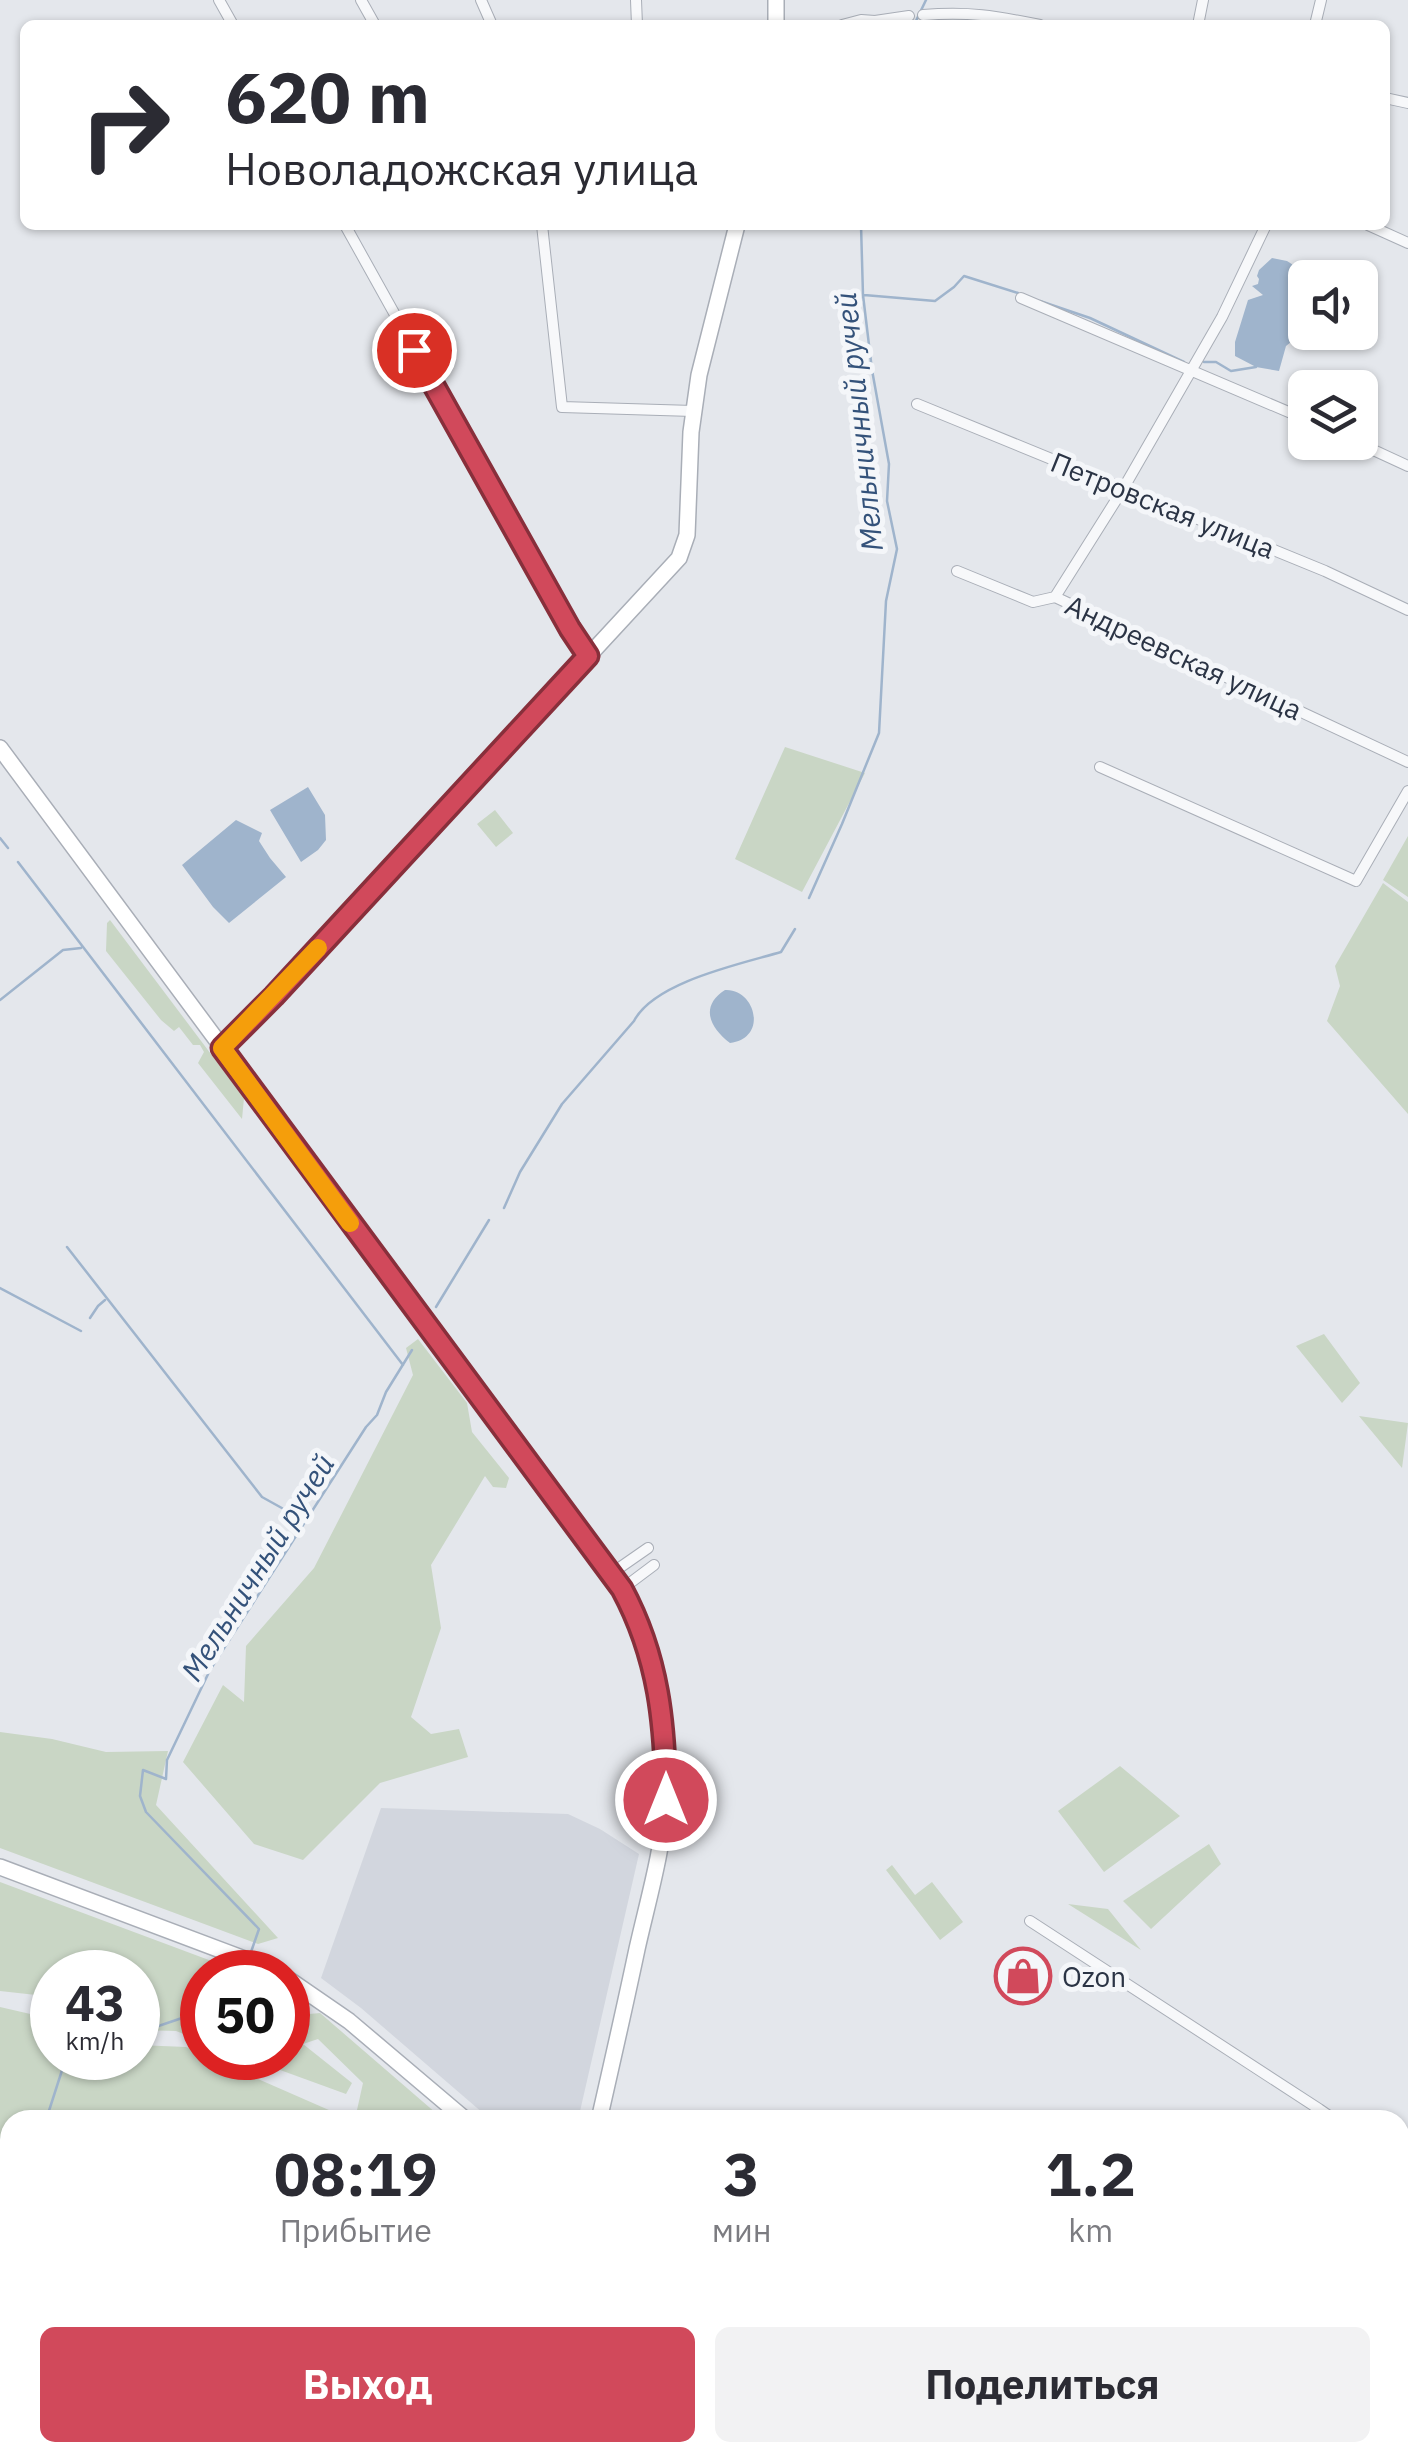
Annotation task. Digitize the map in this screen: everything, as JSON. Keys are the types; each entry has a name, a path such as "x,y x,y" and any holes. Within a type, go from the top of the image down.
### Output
{"main road":[{"path":"222,1048 671,568 688,535 693,411 736,230"},
{"path":"0,748 612,1573 634,1612 649,1654 666,1740 666,1800 657,1860 600,2110"},
{"path":"0,1867 220,1950"},
{"path":"310,1994 349,2021 454,2110"}],"street":[{"path":"923,15 970,12 1013,20"},
{"path":"887,20 910,16"},
{"path":"348,230 588,656"},
{"path":"543,230 562,407 693,411"},
{"path":"1056,596 1222,318 1264,230"},
{"path":"1379,230 1408,243"},
{"path":"1022,298 1288,412"},
{"name":"Петровская улица","path":"917,404 1325,571 1408,610"},
{"path":"1378,452 1408,466"},
{"name":"Андреевская улица","path":"957,571 1033,602 1056,596 1408,762"},
{"path":"1100,768 1356,881 1408,791"},
{"path":"612,1573 648,1548"},
{"path":"622,1589 654,1565"},
{"path":"1030,1921 1320,2109"}],"shaded area":[{"path":"381,1808 568,1814 639,1854 580,2110 479,2110 321,1978"}],"green space":[{"path":"785,747 865,773 802,892 735,859"},
{"path":"495,810 513,833 496,847 477,824"},
{"path":"1408,836 1408,897 1383,880"},
{"path":"1383,883 1408,902 1408,1114 1327,1021 1340,986 1335,966"},
{"path":"110,920 244,1098 242,1119 198,1063 204,1052 200,1045 193,1045 179,1027 174,1031 161,1020 106,951"},
{"path":"1324,1334 1360,1383 1342,1403 1296,1346"},
{"path":"418,1339 467,1403 472,1432 509,1478 506,1488 493,1487 485,1476 431,1565 441,1628 411,1717 431,1734 459,1729 468,1757 380,1783 303,1860 254,1844 183,1762 223,1685 244,1702 246,1646 314,1568 413,1375 406,1348"},
{"path":"1359,1416 1408,1423 1402,1468"},
{"path":"0,1732 106,1752 168,1751 156,1805 278,1938 258,1944 0,1848"},
{"path":"1120,1766 1180,1816 1104,1872 1058,1811"},
{"path":"1209,1844 1221,1864 1151,1929 1123,1901"},
{"path":"892,1865 915,1895 932,1882 963,1922 940,1940 886,1870"},
{"path":"0,1882 182,1950 180,2033 160,2031 160,1950 30,1950 30,1994 0,1991"},
{"path":"1068,1904 1108,1909 1141,1950"},
{"path":"0,2007 30,2014 30,2080 160,2080 160,2046 180,2047 180,2080 260,2080 329,2110 0,2110"},
{"path":"320,2013 432,2110 357,2110 363,2083 318,2039 310,2042 310,2014"},
{"path":"310,2050 352,2083 346,2094 308,2080"}],"water":[{"path":"1272,258 1288,262 1288,344 1279,371 1256,367 1235,356 1235,342 1248,300 1263,295 1252,286 1258,284 1259,270"},
{"path":"308,787 325,815 326,840 301,862 270,810"},
{"path":"236,820 262,833 259,841 286,877 229,923 182,865"},
{"path":"725,990 744,997 753,1014 750,1032 730,1043 710,1016 712,1003"}],"waterway":[{"name":"Мельничный ручей","path":"916,20 926,0"},
{"name":"Мельничный ручей","path":"809,898 879,733 886,601 897,549 887,501 889,464 863,295 861,230"},
{"path":"864,295 935,301 964,276 1018,293"},
{"path":"1040,301 1090,318 1184,362"},
{"path":"1204,362 1216,362 1231,371 1256,367"},
{"path":"0,838 8,848"},
{"path":"18,862 403,1365"},
{"name":"Мельничный ручей","path":"504,1208 520,1172 562,1104 644,1007 700,976 781,952 795,929"},
{"path":"0,1000 63,950 81,948"},
{"name":"Мельничный ручей","path":"436,1307 489,1220"},
{"path":"67,1247 262,1497 307,1522"},
{"path":"0,1288 81,1331"},
{"path":"90,1318 105,1300"},
{"name":"Мельничный ручей","path":"252,1950 259,1929 146,1812 140,1796 143,1770 166,1779 167,1760 210,1670 377,1415 412,1350"},
{"name":"Мельничный ручей","path":"160,2026 180,2019"},
{"name":"Мельничный ручей","path":"49,2110 59,2080"}],"slow traffic":[{"path":"318,948 222,1048 350,1223"}],"place":[{"name":"Ozon","path":"1023,1976"}],"route":[{"path":"414,350 588,656 222,1048 622,1589 649,1654 659,1699 666,1740 666,1800"}]}
